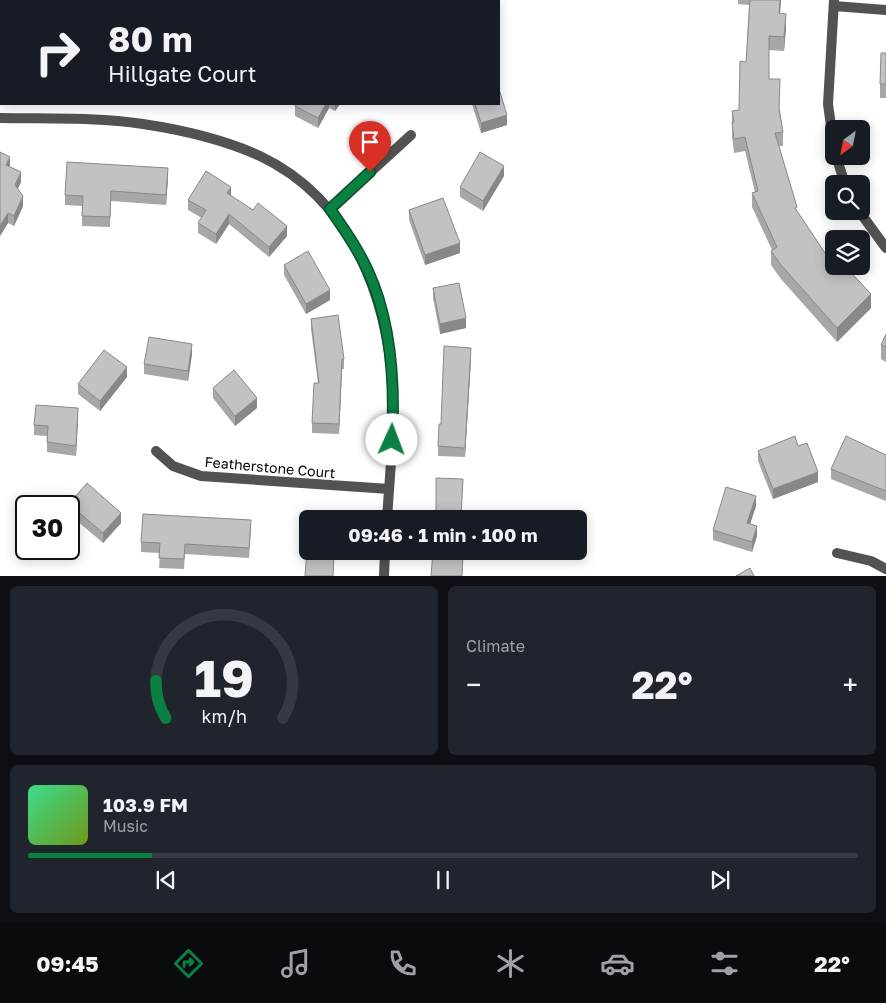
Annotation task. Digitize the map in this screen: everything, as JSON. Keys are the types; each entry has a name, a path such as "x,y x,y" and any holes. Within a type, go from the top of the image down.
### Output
{"street":[{"path":"830,120 828,104 834,3 886,10"},
{"path":"0,118 83,119 142,124 199,134 234,145 261,157 286,172 330,209 354,243 380,303 392,381 393,424 388,510"},
{"path":"330,209 411,135"},
{"path":"866,220 886,248"},
{"name":"Featherstone Court","path":"156,451 166,462 173,466 201,476 389,489"},
{"path":"838,553 871,561 886,569"},
{"path":"384,576 385,560"}],"building":[{"path":"750,0 780,0 779,13 786,14 784,37 769,36 769,79 780,79 779,109 783,132 775,133 797,207 795,208 825,253 825,275 853,275 871,294 837,328 781,265 771,251 777,247 752,193 758,191 745,137 734,139 732,111 739,110 740,61 746,62"},
{"path":"881,53 886,53 886,84 880,84"},
{"path":"500,92 507,115 481,123 475,105 500,105"},
{"path":"296,105 325,105 318,118"},
{"path":"0,152 10,157 6,165 21,172 15,185 23,196 14,216 8,213 0,226"},
{"path":"480,152 504,166 483,201 460,187"},
{"path":"67,162 168,168 166,195 111,191 110,217 82,216 83,196 65,195"},
{"path":"206,171 231,187 227,193 253,210 258,203 287,226 269,247 229,214 216,234 198,223 206,210 188,200"},
{"path":"443,198 460,243 425,255 409,210"},
{"path":"308,251 330,290 306,304 284,265"},
{"path":"459,283 466,318 440,324 433,288"},
{"path":"338,315 344,359 342,359 339,424 312,423 314,383 319,383 311,319"},
{"path":"886,334 886,347 881,345"},
{"path":"149,337 192,344 188,371 144,364"},
{"path":"444,346 471,348 465,448 438,446 439,424 441,424"},
{"path":"104,350 127,367 100,401 78,384"},
{"path":"234,370 257,398 235,416 213,388"},
{"path":"36,405 78,408 76,446 47,442 48,426 34,425"},
{"path":"795,436 798,446 807,443 818,472 773,489 758,451"},
{"path":"846,436 886,455 886,491 831,469"},
{"path":"436,478 463,479 461,510 436,509"},
{"path":"87,483 121,513 103,533 80,513 80,495 77,495"},
{"path":"726,487 756,496 747,523 757,526 752,542 713,530"},
{"path":"143,514 251,520 249,548 185,544 184,559 159,558 160,543 141,542"},
{"path":"306,560 334,560 333,576 305,576"},
{"path":"432,560 463,560 462,576 431,576"},
{"path":"750,568 754,576 736,576"}],"route":[{"path":"370,172 330,209 354,243 380,303 392,381 392,440"}]}
